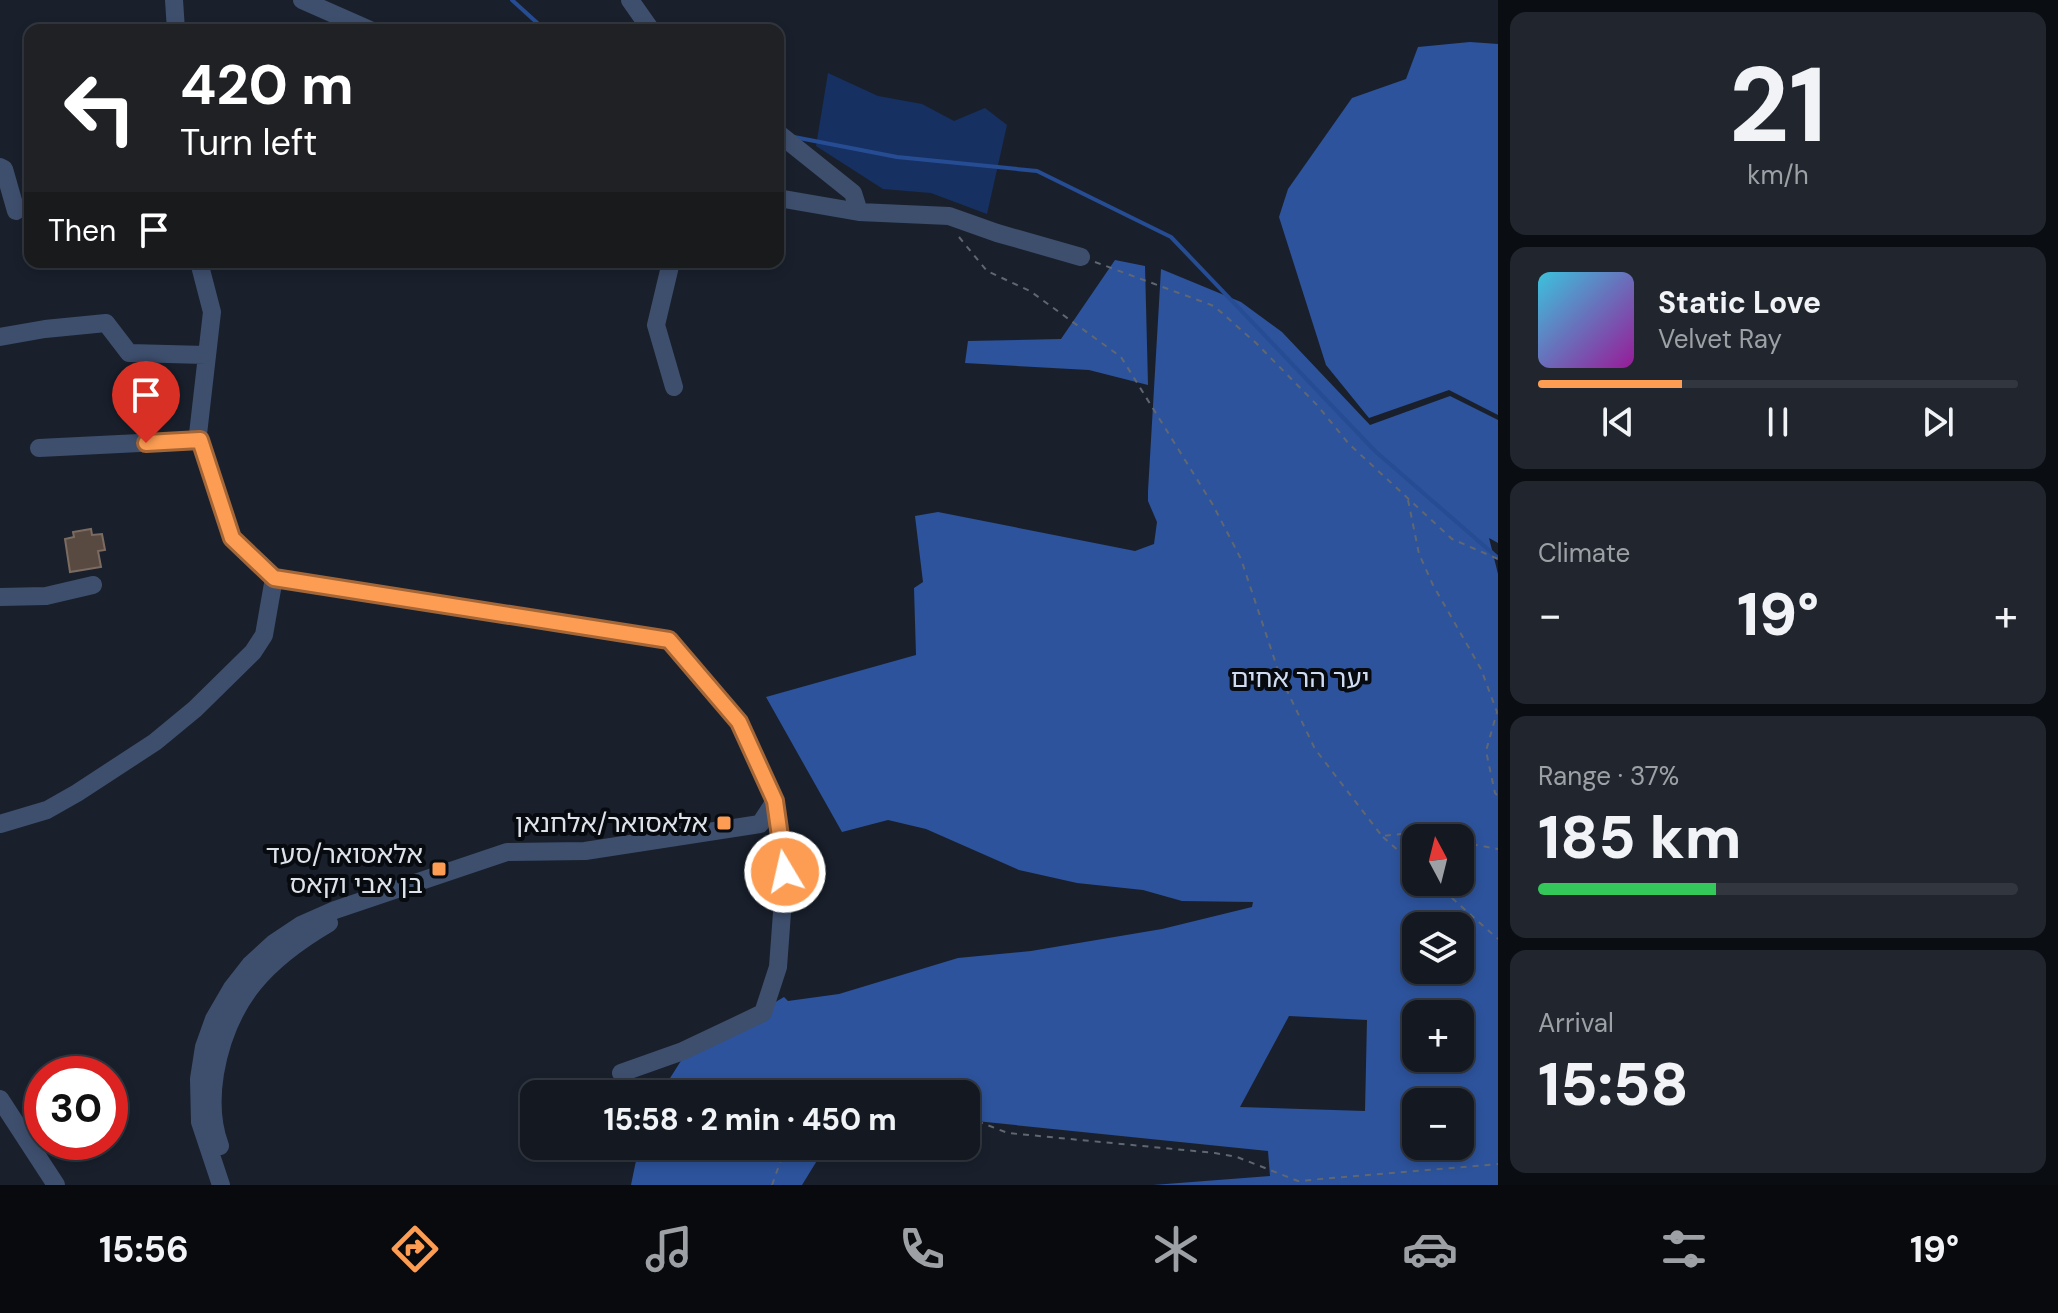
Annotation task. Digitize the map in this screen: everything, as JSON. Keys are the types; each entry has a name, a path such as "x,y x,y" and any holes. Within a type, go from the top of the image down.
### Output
{"street":[{"path":"174,0 176,24"},
{"path":"302,0 356,24"},
{"path":"630,0 647,24"},
{"path":"784,138 853,193 859,212"},
{"path":"0,167 4,169 16,211"},
{"path":"784,199 859,212 949,216 1081,257"},
{"path":"201,268 212,312 198,434 232,538 274,578 669,640 739,722 775,801 785,872 778,967 763,1013 683,1051 621,1073"},
{"path":"670,268 656,325 674,387"},
{"path":"0,337 106,323 129,353 206,355"},
{"path":"39,448 200,440"},
{"path":"0,824 47,810 77,793 155,742 195,709 253,652 264,635 274,578"},
{"path":"0,597 46,596 93,585"},
{"path":"221,1185 205,1141 198,1101 204,1047 214,1019 232,988 250,965 274,943 301,925 335,910 507,852 585,851 760,824 775,801"},
{"path":"234,1185 214,1132 212,1112 218,1055 239,1001 265,969 298,941 377,898"},
{"path":"0,1099 56,1185"}],"path":[{"path":"949,216 961,240 987,271 1030,291 1121,357 1213,505 1241,559 1280,676 1315,749 1382,836 1402,854"},
{"path":"1081,257 1214,306 1256,343 1317,405 1349,444 1452,539 1498,559"},
{"path":"1408,499 1419,554 1481,669 1497,712 1486,751 1498,796"},
{"path":"1382,836 1402,834"},
{"path":"1474,845 1498,849"},
{"path":"1450,896 1498,939"},
{"path":"980,1122 1008,1133 1038,1138 1237,1157 1298,1181 1498,1164"},
{"path":"772,1185 781,1160"}],"shaded area":[{"path":"828,73 878,96 922,104 954,121 985,108 1007,125 987,214 931,193 883,189 816,146"}],"green space":[{"path":"1470,42 1498,44 1498,415 1449,390 1369,418 1326,365 1279,217 1288,189 1352,98 1406,79 1418,47"},
{"path":"1115,260 1145,266 1148,385 1089,370 965,363 968,341 1061,339"},
{"name":"יער הר אחים","path":"1161,269 1241,302 1282,332 1370,425 1450,396 1498,420 1498,543 1489,538 1498,574 1498,1185 1153,1185 1270,1176 1268,1151 980,1121 980,1080 669,1080 684,1056 784,997 788,1001 839,994 958,958 1031,951 1162,929 1252,907 1253,902 1182,901 1143,890 1077,883 1019,870 926,829 888,820 842,832 766,697 916,655 914,588 923,582 915,516 938,512 1135,551 1154,544 1157,522 1148,501","holes":["1289,1016 1367,1020 1365,1111 1240,1107"]},
{"path":"636,1160 817,1160 802,1185 631,1185"}],"building":[{"path":"91,529 92,535 102,534 105,550 98,551 101,567 70,572 65,539 74,537 73,532"}],"waterway":[{"path":"512,0 538,24"},
{"path":"794,137 897,157 1037,171 1171,237 1375,451 1498,558"}],"place":[{"name":"אלאסואר/אלחנאן","path":"724,823"},
{"name":"אלאסואר/סעד בן אבי וקאס","path":"439,869"}],"route":[{"path":"146,443 200,440 232,538 274,578 669,640 739,722 775,801 785,872"}]}
